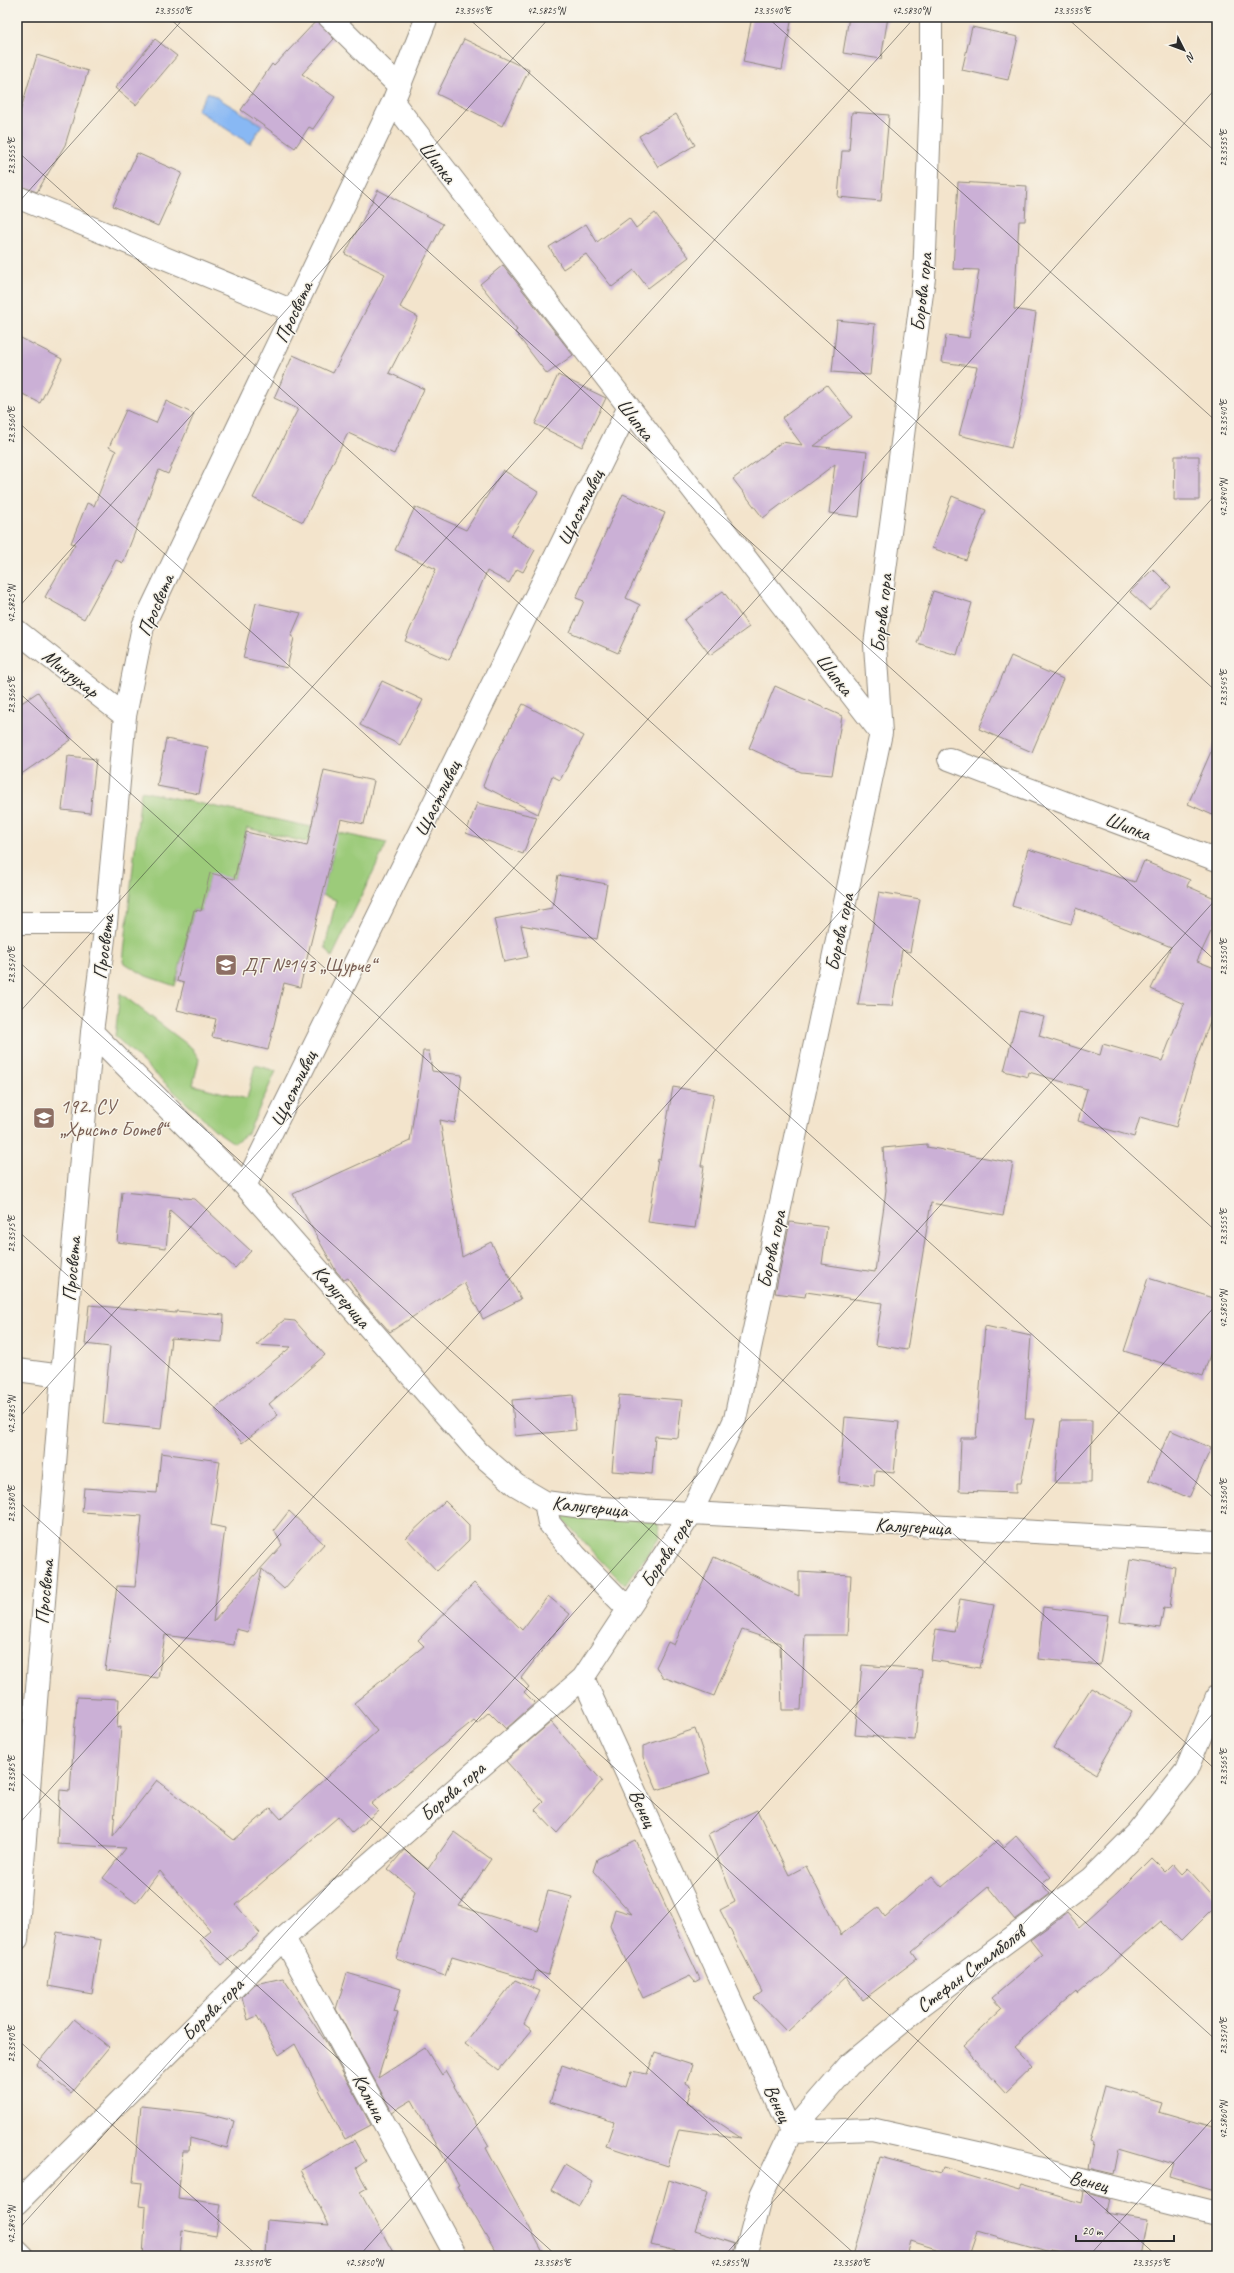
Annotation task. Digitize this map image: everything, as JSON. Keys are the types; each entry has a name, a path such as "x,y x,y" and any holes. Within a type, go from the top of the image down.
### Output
{"street":[{"name":"Шипка","path":"329,17 396,94 628,409 881,733"},
{"name":"Просвета","path":"17,1939 62,1376 92,1032 106,923 125,716 143,626 396,94 426,17"},
{"name":"Борова гора","path":"17,2203 284,1938 583,1678 691,1514 735,1419 881,733 875,646 924,278 931,94 931,17"},
{"path":"17,197 293,311"},
{"name":"Щастливец","path":"245,1186 628,409"},
{"name":"Минзухар","path":"17,630 125,716"},
{"name":"Шипка","path":"949,759 1217,860"},
{"path":"17,923 106,923"},
{"name":"Калугерица","path":"92,1032 245,1186 478,1452 516,1485 545,1502 583,1507 691,1514 1217,1542"},
{"path":"17,1370 62,1376"},
{"path":"545,1502 549,1523 576,1556 628,1609"},
{"name":"Венец","path":"583,1678 791,2132 871,2129 978,2153 1217,2213"},
{"name":"Стефан Стамболов","path":"745,2256 761,2195 791,2132 849,2065 922,2004 1092,1878 1137,1833 1186,1771 1217,1696"},
{"name":"Калина","path":"284,1938 456,2256"},
{"path":"17,2251 22,2256"}],"green space":[{"path":"141,791 387,843 332,957 325,947 336,900 322,895 334,849 247,828 234,879 210,874 201,911 194,910 175,986 146,976 123,962"},
{"path":"120,993 192,1048 199,1059 193,1085 247,1099 255,1065 276,1071 248,1133 234,1143 215,1130 115,1036"},
{"path":"566,1514 653,1521 658,1523 660,1537 625,1585 598,1558 564,1520"}],"water":[{"path":"208,92 262,125 250,144 197,110"}],"building":[{"path":"752,17 792,17 782,70 743,62"},
{"path":"849,17 888,17 881,59 843,53"},
{"path":"317,20 334,39 302,74 335,97 313,129 309,127 295,148 241,110 272,64 274,66"},
{"path":"972,27 1018,37 1008,80 962,70"},
{"path":"155,39 177,56 136,105 115,88"},
{"path":"464,39 529,70 502,126 437,94"},
{"path":"37,55 88,71 65,145 37,192 17,185 17,122"},
{"path":"852,112 889,115 881,201 838,197 842,151 849,151"},
{"path":"676,114 695,145 658,167 639,136"},
{"path":"137,153 182,173 158,226 113,206"},
{"path":"958,182 1027,186 1025,221 1019,221 1014,309 1036,313 1021,409 1011,448 959,435 977,367 942,362 946,335 969,338 979,270 953,269"},
{"path":"378,190 443,224 400,307 418,317 389,373 424,389 394,454 348,433 303,522 253,498 298,409 274,398 293,355 333,373 385,274 345,254"},
{"path":"655,213 689,257 648,288 634,270 612,287 586,254 563,269 549,247 586,224 597,242 629,218 636,228"},
{"path":"503,265 573,355 547,374 515,332 517,330 480,284"},
{"path":"837,320 875,324 870,375 832,372"},
{"path":"17,336 62,359 40,403 17,391"},
{"path":"558,375 606,398 582,447 535,424"},
{"path":"827,385 852,417 814,446 867,452 859,517 829,513 835,464 763,518 733,479 782,442 802,445 782,418"},
{"path":"166,401 194,414 168,474 159,470 123,563 116,560 84,619 45,597 75,544 71,543 87,503 94,506 116,451 109,447 126,410 156,423"},
{"path":"1175,456 1199,456 1199,500 1174,500"},
{"path":"503,470 538,492 511,536 535,550 523,572 517,569 509,583 487,571 449,660 405,641 436,569 395,550 415,507 466,530"},
{"path":"623,494 665,513 626,598 640,605 618,653 570,632 584,601 576,598"},
{"path":"952,496 986,510 966,560 932,548"},
{"path":"1153,569 1171,587 1149,610 1130,592"},
{"path":"723,591 749,627 710,655 684,620"},
{"path":"933,591 972,603 957,655 917,643"},
{"path":"256,603 301,613 291,636 294,638 287,668 243,658"},
{"path":"1011,656 1063,679 1032,752 979,729"},
{"path":"382,681 423,700 400,745 360,725"},
{"path":"775,686 842,716 832,775 801,772 749,748"},
{"path":"38,692 71,740 17,777 17,706"},
{"path":"523,704 584,736 560,780 552,776 538,814 483,786 493,760"},
{"path":"1217,738 1217,817 1188,804"},
{"path":"166,739 208,747 199,794 157,786"},
{"path":"68,756 96,759 90,813 62,810"},
{"path":"324,770 374,781 364,824 341,819 300,987 284,983 268,1050 212,1037 216,1019 177,1010 184,983 177,981 194,910 201,911 210,873 234,879 246,832 307,846"},
{"path":"477,803 537,817 523,854 466,833"},
{"path":"1028,849 1135,882 1144,861 1190,880 1187,886 1217,899 1217,919 1197,961 1217,969 1217,1003 1197,1056 1176,1127 1140,1117 1134,1137 1078,1121 1087,1089 1029,1072 1028,1077 1004,1071 1019,1011 1044,1017 1039,1036 1100,1055 1103,1044 1162,1061 1184,1004 1151,989 1171,947 1076,908 1071,924 1012,906"},
{"path":"558,875 607,884 597,939 521,925 528,957 504,962 494,919 552,908"},
{"path":"879,892 920,899 910,952 902,950 892,1006 858,1005"},
{"path":"423,1051 429,1051 432,1071 462,1075 455,1123 440,1120 462,1257 491,1242 521,1299 483,1319 464,1283 390,1332 364,1303 348,1278 344,1280 336,1271 293,1194 410,1141"},
{"path":"673,1087 714,1094 701,1166 704,1166 695,1228 648,1222 658,1159 660,1160"},
{"path":"927,1144 927,1147 1013,1163 1003,1216 931,1203 907,1350 875,1345 882,1303 806,1292 805,1297 775,1293 790,1222 827,1227 822,1264 875,1272 886,1190 883,1148"},
{"path":"122,1192 195,1199 251,1251 235,1268 170,1210 166,1248 117,1242"},
{"path":"1148,1278 1217,1299 1217,1333 1203,1376 1124,1351"},
{"path":"89,1305 176,1313 176,1311 224,1315 222,1342 171,1338 161,1429 103,1423 110,1347 85,1344"},
{"path":"284,1320 295,1321 325,1355 269,1404 278,1415 242,1443 215,1409 291,1347 256,1345"},
{"path":"985,1326 1031,1336 1025,1419 1034,1419 1021,1483 1016,1483 1016,1493 959,1491 961,1438 976,1438"},
{"path":"573,1395 576,1430 515,1436 512,1400"},
{"path":"619,1395 682,1400 678,1438 655,1436 652,1474 612,1471"},
{"path":"845,1417 899,1422 894,1473 875,1471 874,1486 839,1482"},
{"path":"1061,1420 1092,1420 1091,1483 1055,1483"},
{"path":"1170,1430 1211,1448 1189,1498 1149,1480"},
{"path":"161,1453 220,1461 211,1525 225,1528 213,1622 282,1545 274,1530 289,1511 324,1544 284,1589 262,1569 248,1632 236,1629 234,1645 165,1635 158,1678 105,1670 117,1586 135,1587 142,1516 82,1512 84,1488 157,1493"},
{"path":"445,1501 469,1525 469,1540 437,1571 406,1538"},
{"path":"714,1557 799,1596 799,1572 851,1575 848,1635 805,1635 801,1710 782,1710 780,1643 742,1630 714,1696 663,1677 656,1667 668,1642 674,1645"},
{"path":"1130,1560 1175,1567 1170,1608 1164,1607 1160,1628 1120,1622"},
{"path":"474,1583 522,1630 548,1596 570,1614 521,1678 529,1687 524,1692 535,1703 506,1729 489,1712 477,1723 474,1720 371,1804 378,1811 352,1833 338,1817 236,1905 260,1933 222,1965 200,1940 211,1931 160,1871 136,1903 103,1878 126,1848 57,1844 60,1790 70,1791 77,1697 119,1699 117,1728 121,1727 113,1836 157,1780 234,1840 271,1808 281,1819 377,1731 354,1703 424,1646 418,1640"},
{"path":"960,1599 994,1605 980,1668 931,1660 936,1629 954,1632"},
{"path":"1043,1607 1108,1615 1100,1665 1038,1659"},
{"path":"862,1665 922,1670 915,1740 855,1735"},
{"path":"1091,1688 1132,1711 1096,1774 1053,1748"},
{"path":"551,1722 602,1781 557,1833 535,1810 543,1802 506,1761"},
{"path":"695,1729 710,1773 657,1790 643,1757 643,1746"},
{"path":"757,1810 789,1875 806,1866 841,1935 878,1907 885,1917 932,1876 942,1887 998,1840 1004,1847 1016,1836 1051,1877 1042,1884 1050,1894 1015,1920 988,1887 912,1952 917,1959 863,2000 846,1977 787,2032 754,1998 762,1992 720,1910 735,1902 708,1834"},
{"path":"454,1832 491,1859 459,1906 537,1931 548,1891 572,1897 548,1975 536,1971 533,1981 452,1957 445,1976 396,1959 415,1891 388,1869 404,1850 428,1869"},
{"path":"635,1840 700,1979 695,1982 690,1976 643,1998 610,1926 615,1909 632,1914 593,1871 597,1859"},
{"path":"1152,1858 1165,1871 1172,1864 1182,1875 1188,1869 1217,1901 1217,1905 1181,1941 1161,1921 1014,2046 1033,2067 1006,2093 963,2046 1002,2009 992,1998 1042,1955 1030,1940 1067,1913 1079,1927 1118,1892"},
{"path":"57,1932 101,1940 92,1994 48,1986"},
{"path":"347,1973 401,1989 394,2012 398,2013 378,2078 425,2048 442,2075 445,2071 489,2146 486,2148 545,2256 498,2256 457,2186 459,2185 412,2100 392,2112 336,2009"},
{"path":"283,1978 326,2042 371,2125 345,2139 295,2044 279,2055 257,2016 248,2020 242,1997 255,1984"},
{"path":"515,1980 540,1991 524,2024 532,2030 499,2070 465,2044"},
{"path":"74,2019 109,2047 71,2093 36,2065"},
{"path":"655,2053 692,2065 686,2083 692,2087 687,2102 741,2138 679,2129 668,2166 606,2146 614,2122 550,2102 562,2065 626,2087 631,2071 647,2074"},
{"path":"1105,2086 1161,2102 1158,2111 1217,2128 1217,2191 1170,2177 1174,2165 1119,2149 1114,2174 1088,2168 1093,2142 1090,2141"},
{"path":"141,2106 203,2113 234,2121 227,2148 190,2138 189,2151 183,2151 178,2198 221,2204 216,2236 182,2230 180,2256 143,2256 146,2207 139,2206 142,2183 133,2182"},
{"path":"354,2140 366,2161 356,2168 367,2188 360,2192 395,2256 265,2256 267,2220 329,2225 301,2170"},
{"path":"880,2157 941,2173 943,2167 1020,2190 1022,2186 1081,2203 1083,2192 1110,2199 1107,2213 1147,2220 1140,2256 1077,2256 1051,2251 1050,2253 977,2232 969,2256 958,2256 911,2241 907,2256 853,2256"},
{"path":"565,2165 593,2182 579,2206 551,2190"},
{"path":"669,2180 708,2193 695,2231 735,2244 733,2256 696,2256 651,2245"}],"place":[{"name":"ДГ №143 „Щурче“","path":"226,965"},
{"name":"192. СУ „Христо Ботев“","path":"44,1118"}]}
